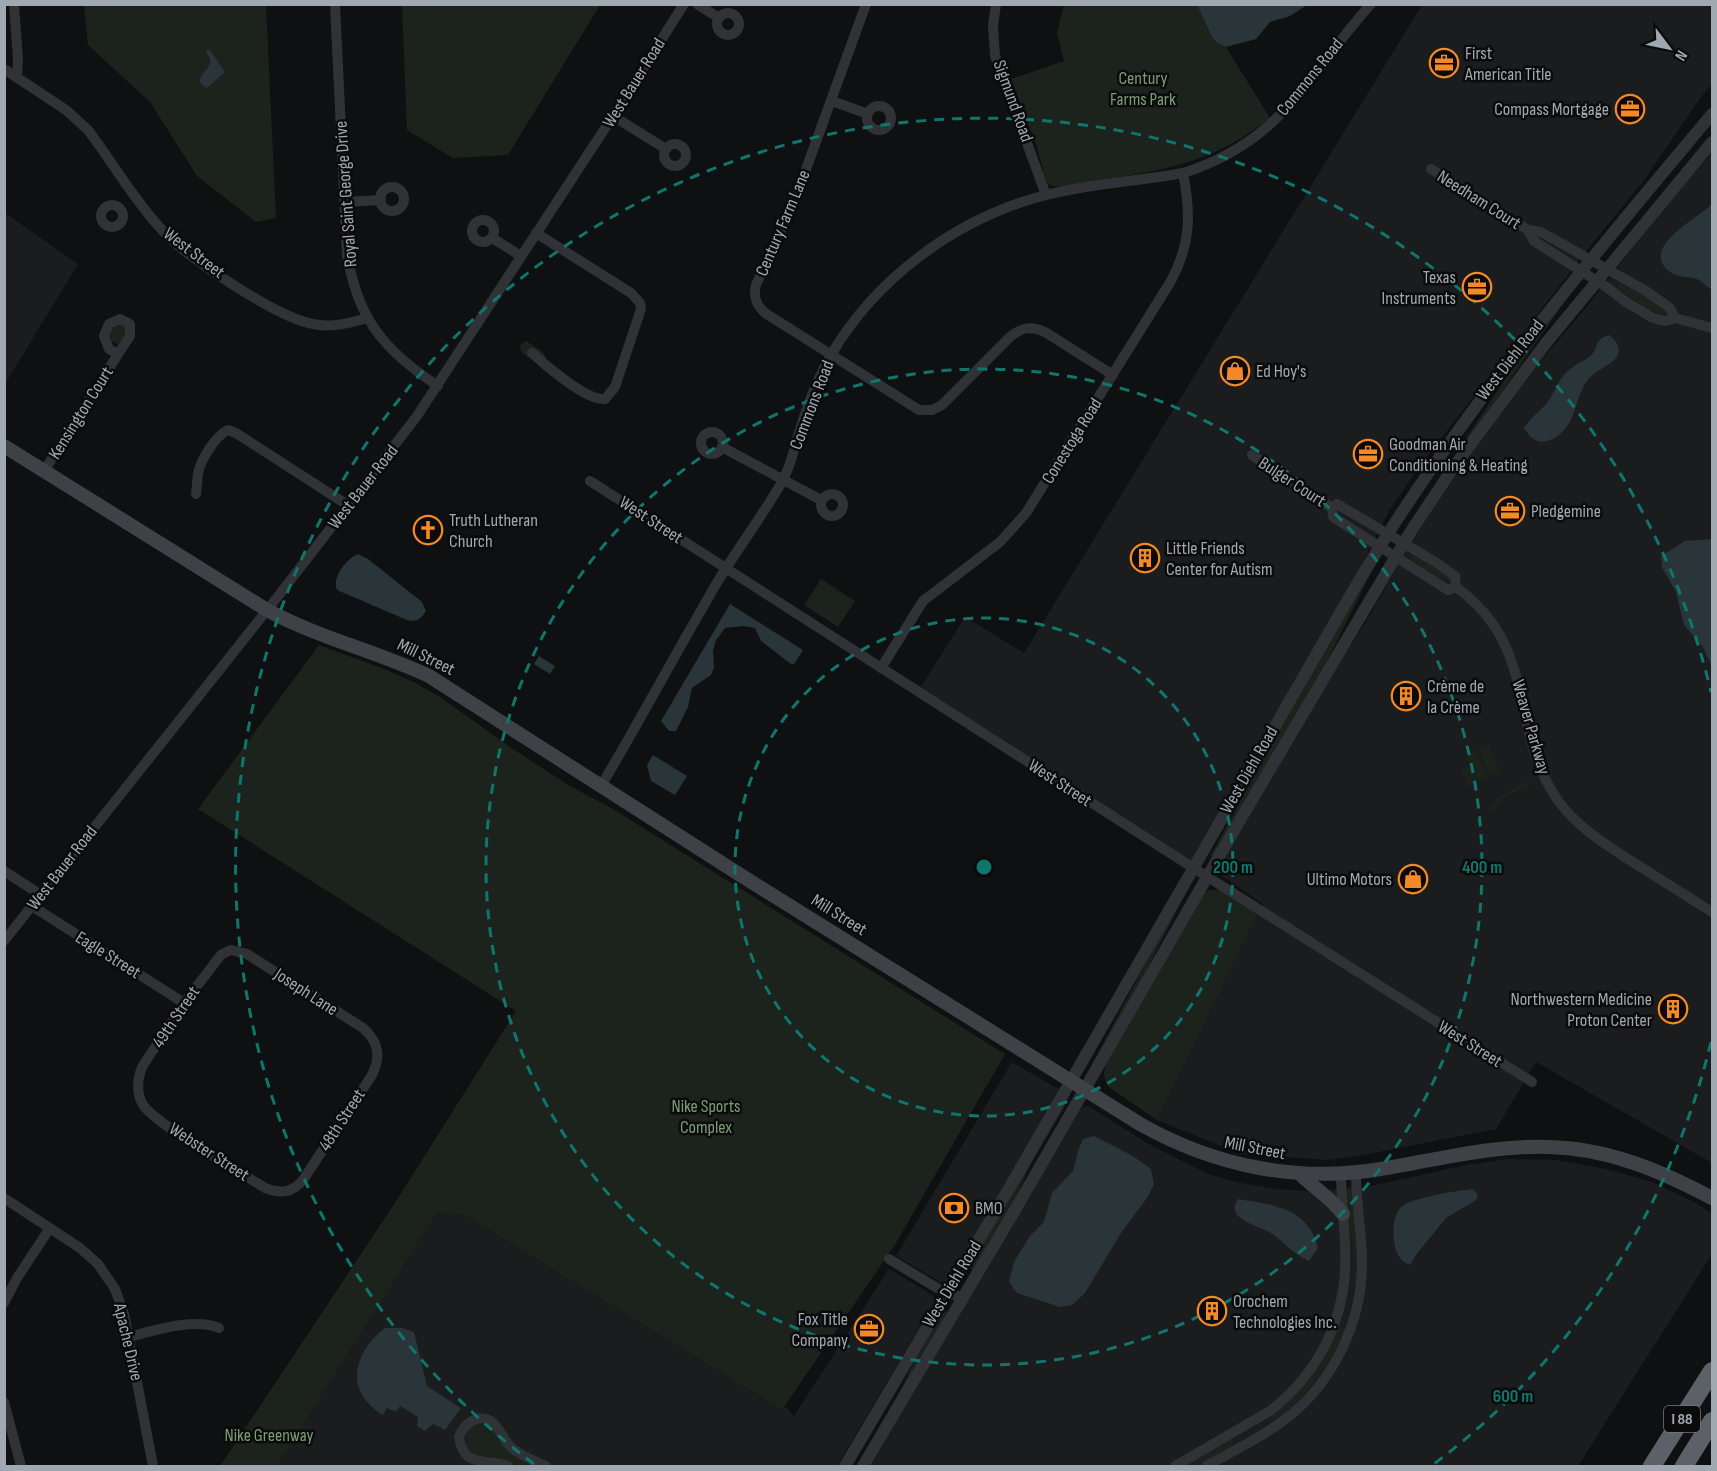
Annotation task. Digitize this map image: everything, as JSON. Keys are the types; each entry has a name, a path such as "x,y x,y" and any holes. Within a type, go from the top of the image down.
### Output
{"highway":[{"name":"I 88","path":"1652,1467 1713,1371"},
{"name":"I 88","path":"1684,1467 1713,1422"}],"main road":[{"name":"Mill Street","path":"4,446 267,610 304,628 406,664 429,676 1140,1124 1187,1148 1212,1158 1257,1169 1300,1174 1341,1174 1478,1150 1550,1147 1618,1157 1663,1173 1713,1198"},
{"path":"1300,1174 1326,1195 1343,1214"}],"street":[{"path":"14,4 17,77"},
{"name":"Royal Saint George Drive","path":"335,4 347,256 354,284 368,318 388,344 407,363 438,386"},
{"name":"West Bauer Road","path":"4,941 349,506 438,386 684,4"},
{"path":"697,4 719,18"},
{"name":"Century Farm Lane","path":"866,4 793,205 754,291 757,305 765,313 912,406 927,411 942,405 1011,336 1023,328 1045,332 1113,375"},
{"name":"Sigmund Road","path":"996,4 993,26 995,56 1046,195"},
{"name":"Commons Road","path":"601,786 726,569 783,479 808,405 831,354 873,299 925,252 983,218 1046,195 1183,173 1237,150 1272,124 1302,92 1371,4"},
{"name":"West Street","path":"4,69 66,110 88,130 164,232 205,265 286,316 303,322 326,326 368,318"},
{"path":"832,101 868,114"},
{"name":"West Diehl Road","path":"845,1467 1071,1081 1379,546 1484,393 1532,331 1713,114"},
{"path":"613,116 666,149"},
{"name":"West Diehl Road","path":"863,1467 1403,543 1480,430 1546,343 1713,142"},
{"name":"Needham Court","path":"1431,169 1528,230 1541,232 1608,269"},
{"name":"Conestoga Road","path":"882,668 923,601 1000,542 1026,513 1171,281 1182,258 1187,236 1189,216 1183,173"},
{"path":"122,211 139,200"},
{"path":"345,202 381,200"},
{"name":"Needham Court","path":"1528,230 1534,241 1598,281"},
{"path":"532,353 552,371 595,399 605,399 615,387 641,309 640,303 631,293 536,232"},
{"path":"492,237 521,256"},
{"path":"1608,269 1670,308 1675,318"},
{"path":"1598,281 1653,318 1665,321 1675,318 1713,328"},
{"name":"Kensington Court","path":"44,471 118,354"},
{"path":"196,494 200,467 220,435 228,430 349,506"},
{"path":"722,447 821,500"},
{"name":"Bulger Court","path":"1251,455 1332,508"},
{"name":"West Street","path":"590,481 1193,868 1532,1082"},
{"name":"Bulger Court","path":"1332,508 1337,504 1403,543"},
{"name":"Bulger Court","path":"1332,508 1333,517 1395,557"},
{"name":"Weaver Parkway","path":"1403,543 1455,576 1456,587 1483,611 1505,643 1518,677 1538,762 1552,792 1565,811 1599,840 1713,912"},
{"name":"Weaver Parkway","path":"1395,557 1448,590 1456,587"},
{"path":"4,871 41,895"},
{"name":"Eagle Street","path":"32,906 183,1003"},
{"name":"49th Street","path":"138,1095 138,1078 142,1067 183,1003 222,954 231,950"},
{"name":"Joseph Lane","path":"231,950 248,954 363,1028 375,1042"},
{"name":"48th Street","path":"290,1191 303,1180 372,1075 378,1061 375,1042"},
{"name":"Webster Street","path":"138,1095 151,1114 265,1188 282,1192 290,1191"},
{"path":"1206,1467 1293,1413 1314,1392 1332,1368 1343,1348 1358,1303 1362,1266 1356,1173"},
{"path":"1175,1467 1270,1411 1284,1400 1312,1368 1326,1346 1342,1299 1346,1268 1341,1174"},
{"name":"Apache Drive","path":"4,1198 80,1248 106,1274 119,1298 129,1337 153,1467"},
{"path":"4,1303 17,1278 50,1228"},
{"path":"889,1259 947,1294 964,1297"},
{"path":"129,1337 184,1325 211,1324 219,1328"},
{"path":"4,1402 21,1467"},
{"path":"508,1467 471,1460 464,1454 459,1437 468,1422 484,1419 494,1423 504,1441 513,1449 546,1467"}],"shaded area":[{"path":"1197,5 1307,5 1290,16 1270,22 1256,39 1226,47 1212,37"},
{"path":"1422,5 1712,5 1712,84 1645,179 1419,467 1389,511 1362,564 1188,866 918,692 965,617 1024,653"},
{"path":"209,49 225,72 207,88 202,85 200,79 210,64 210,58 206,52"},
{"path":"1712,153 1712,1163 1536,1062 1496,1129 1363,1155 1327,1160 1241,1154 1157,1120 1263,904 1222,876 1219,868 1326,683 1366,622 1420,526 1458,468 1511,396 1585,309 1680,188"},
{"path":"1712,204 1712,290 1697,279 1670,272 1662,262 1661,253 1674,234"},
{"path":"5,213 78,264 5,384"},
{"path":"1609,335 1618,346 1619,352 1616,359 1589,378 1570,421 1559,435 1541,442 1534,440 1524,428 1546,404 1565,374 1589,357 1600,339"},
{"path":"1712,539 1712,667 1703,647 1684,625 1676,592 1662,567 1661,556 1685,541"},
{"path":"358,554 368,559 422,602 426,611 418,620 407,620 337,590 338,574 349,560"},
{"path":"730,604 803,650 794,664 791,664 761,641 755,628 743,626 725,628 716,640 713,651 714,668 711,675 692,688 688,707 676,731 669,731 661,721"},
{"path":"539,656 555,666 550,674 534,664"},
{"path":"653,755 687,776 675,795 651,781 647,765"},
{"path":"1012,1062 1060,1090 947,1286 896,1256"},
{"path":"1084,1107 1090,1107 1147,1143 1208,1174 1236,1182 1277,1189 1303,1191 1362,1188 1466,1165 1508,1159 1555,1160 1607,1169 1652,1182 1712,1213 1712,1254 1578,1466 869,1466 1078,1112"},
{"path":"1094,1136 1133,1156 1151,1169 1154,1184 1085,1293 1072,1305 1060,1307 1017,1293 1009,1282 1014,1262 1030,1236 1044,1222 1052,1193 1073,1171 1083,1139"},
{"path":"1472,1189 1478,1194 1476,1200 1446,1218 1410,1265 1400,1258 1395,1244 1394,1221 1400,1208 1427,1197"},
{"path":"1238,1199 1276,1206 1298,1216 1313,1234 1318,1248 1309,1261 1269,1232 1238,1216 1235,1204"},
{"path":"438,1212 466,1216 782,1410 786,1407 794,1416 889,1269 937,1298 837,1466 277,1466"},
{"path":"385,1328 402,1328 414,1332 427,1386 461,1408 445,1430 433,1424 425,1431 417,1426 418,1417 400,1406 396,1412 387,1408 383,1415 362,1395 357,1372 360,1360 374,1338"}],"green space":[{"path":"402,4 600,5 508,155 453,158 407,130"},
{"path":"84,5 266,5 276,218 256,222 197,176 150,102 88,45"},
{"name":"Century Farms Park","path":"1066,5 1197,5 1211,34 1226,47 1270,118 1250,133 1193,161 1131,175 1073,185 1052,186 1046,182 1037,147 1011,79 1064,61 1057,33 1063,7"},
{"path":"1618,283 1639,291 1665,310 1665,313 1659,313 1640,305 1619,288"},
{"path":"1570,294 1467,441 1465,440 1535,334"},
{"path":"119,324 125,327 127,334 116,344 109,339 112,330"},
{"path":"526,341 543,352 545,357 543,361 537,362 521,352 520,345"},
{"path":"1414,556 1450,576 1450,581 1425,570 1411,559"},
{"path":"1375,565 1318,679 1212,857 1210,856 1269,745"},
{"path":"821,579 855,601 838,627 804,605"},
{"name":"Nike Sports Complex","path":"319,645 384,669 440,697 570,786 613,809 1005,1054 896,1243 782,1410 466,1216 438,1212 277,1466 220,1466 393,1206 516,1011 198,809"},
{"path":"1488,744 1500,772 1490,776 1478,749"},
{"path":"1476,750 1488,777 1478,781 1466,754"},
{"path":"1470,766 1477,782 1468,786 1461,770"},
{"path":"1528,781 1530,785 1505,797 1490,813 1487,812 1499,797"},
{"path":"1189,887 1130,1002 1091,1066 1168,922"},
{"path":"1220,890 1259,912 1157,1120 1110,1088 1104,1074 1105,1067 1203,893"},
{"path":"1064,1102 1066,1104 1029,1168 1011,1207 975,1270 972,1270 969,1266"},
{"path":"1349,1187 1353,1195 1357,1257 1354,1285 1355,1259 1346,1199"},
{"path":"944,1309 946,1315 890,1413 888,1411 919,1351"},
{"path":"1341,1326 1345,1331 1321,1374 1297,1402 1281,1416 1273,1419 1272,1415"},
{"path":"482,1423 536,1466 521,1466 493,1457 473,1454 465,1443 468,1430"},
{"path":"1232,1440 1233,1445 1196,1466 1183,1466"}],"place":[{"name":"First American Title","path":"1444,63"},
{"name":"Compass Mortgage","path":"1630,109"},
{"name":"Texas Instruments","path":"1477,287"},
{"name":"Ed Hoy's","path":"1235,371"},
{"name":"Goodman Air Conditioning & Heating","path":"1368,454"},
{"name":"Pledgemine","path":"1510,511"},
{"name":"Truth Lutheran Church","path":"428,530"},
{"name":"Little Friends Center for Autism","path":"1145,558"},
{"name":"Crème de la Crème","path":"1406,696"},
{"name":"Ultimo Motors","path":"1413,879"},
{"name":"Northwestern Medicine Proton Center","path":"1673,1009"},
{"name":"BMO","path":"954,1208"},
{"name":"Orochem Technologies Inc.","path":"1212,1311"},
{"name":"Fox Title Company","path":"869,1329"}],"park label":[{"name":"Nike Greenway","path":"269,1435"}]}
